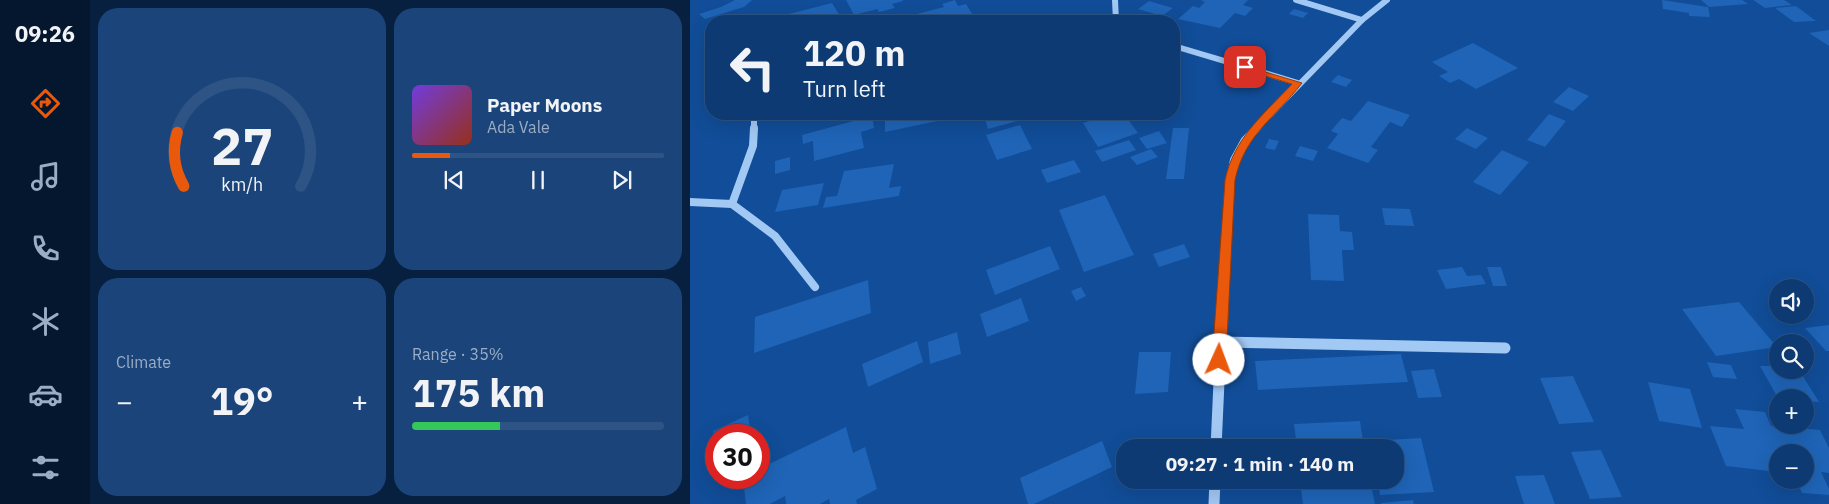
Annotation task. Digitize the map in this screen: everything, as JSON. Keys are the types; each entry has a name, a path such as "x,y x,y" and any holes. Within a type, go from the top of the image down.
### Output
{"street":[{"path":"1116,0 1116,15"},
{"path":"1296,0 1362,20"},
{"path":"1216,439 1230,180 1234,160 1245,140 1298,83 1362,20 1387,0"},
{"path":"1180,48 1298,83"},
{"path":"732,204 753,146 754,120"},
{"path":"690,202 732,204 775,236 815,287"},
{"path":"1220,342 1504,348"},
{"path":"1214,504 1215,489"}],"building":[{"path":"735,0 752,0 744,7 718,15 705,15 705,19 699,14"},
{"path":"846,0 903,1 892,4 895,8 879,12 877,9 854,15"},
{"path":"955,0 958,6 966,4 973,15 917,14 944,7 942,4"},
{"path":"1201,0 1248,0 1243,5 1253,8 1245,16 1235,13 1220,28 1180,19 1180,17 1193,6 1199,8 1205,2"},
{"path":"1662,0 1708,7 1710,17 1689,16 1689,13 1663,9"},
{"path":"1701,0 1742,0 1748,4 1709,7"},
{"path":"1753,0 1784,0 1792,5 1765,8"},
{"path":"1149,1 1173,8 1163,15 1138,9"},
{"path":"832,3 839,15 785,15"},
{"path":"1796,6 1816,21 1794,22 1775,8"},
{"path":"1294,9 1308,13 1303,18 1289,14"},
{"path":"1829,30 1829,46 1809,33"},
{"path":"1473,43 1518,68 1476,89 1459,79 1450,83 1439,76 1448,72 1432,62"},
{"path":"1338,75 1352,80 1346,87 1331,82"},
{"path":"1569,87 1589,96 1573,111 1553,102"},
{"path":"1368,101 1410,115 1402,127 1390,122 1371,147 1378,150 1368,163 1327,148 1338,134 1331,131 1342,118 1351,121"},
{"path":"1549,114 1566,121 1545,147 1527,140"},
{"path":"857,120 873,120 874,128 861,132 864,148 814,161 813,141 803,144 802,135"},
{"path":"885,120 942,120 885,132"},
{"path":"985,120 1021,120 988,129"},
{"path":"1093,120 1128,120 1138,133 1098,147 1083,123"},
{"path":"1020,125 1032,149 997,160 986,135"},
{"path":"1173,128 1189,128 1184,179 1166,179"},
{"path":"1467,128 1488,138 1476,149 1455,139"},
{"path":"1159,131 1167,143 1147,149 1139,138"},
{"path":"1269,139 1279,141 1275,150 1265,148"},
{"path":"1129,140 1136,150 1102,162 1095,151"},
{"path":"1300,146 1318,151 1313,161 1295,156"},
{"path":"1151,149 1158,157 1137,165 1130,157"},
{"path":"1502,150 1529,162 1500,195 1473,182"},
{"path":"790,157 790,170 775,174 775,161"},
{"path":"1074,160 1081,172 1047,183 1041,170"},
{"path":"894,164 889,188 901,186 899,196 823,208 826,197 837,196 844,171"},
{"path":"824,183 818,205 775,212 782,190"},
{"path":"1105,195 1134,255 1084,272 1059,210"},
{"path":"1382,208 1410,209 1414,226 1385,225"},
{"path":"1308,214 1339,215 1340,231 1352,232 1354,250 1342,250 1344,281 1311,280"},
{"path":"1184,244 1190,257 1159,267 1153,254"},
{"path":"1050,246 1060,269 995,295 986,270"},
{"path":"1462,267 1467,276 1481,275 1486,284 1446,289 1437,270"},
{"path":"1487,267 1501,267 1507,286 1493,286"},
{"path":"868,280 871,313 754,353 755,317"},
{"path":"1081,287 1086,296 1076,301 1071,291"},
{"path":"1021,298 1029,321 987,337 980,314"},
{"path":"1739,302 1769,338 1769,348 1716,356 1682,309"},
{"path":"1829,325 1829,351 1826,351 1814,338 1814,334 1810,334 1805,328"},
{"path":"957,332 961,354 930,364 928,342"},
{"path":"917,341 923,362 868,387 862,364"},
{"path":"1139,352 1171,352 1168,392 1135,394"},
{"path":"1401,354 1408,382 1258,390 1255,361"},
{"path":"1707,362 1731,365 1737,379 1713,377"},
{"path":"1760,366 1769,366 1769,379 1805,379 1811,389 1773,389"},
{"path":"1434,369 1442,397 1418,398 1411,371"},
{"path":"1573,376 1594,422 1559,424 1540,378"},
{"path":"1648,382 1690,389 1702,428 1659,421"},
{"path":"1814,394 1819,402 1814,402"},
{"path":"1735,409 1765,412 1769,421 1769,434 1814,434 1814,430 1820,430 1829,448 1829,473 1821,472 1829,489 1829,495 1802,493 1800,489 1814,489 1814,444 1769,444 1769,471 1726,466 1710,426 1744,429"},
{"path":"748,415 749,424 728,424"},
{"path":"1360,421 1363,439 1296,439 1294,424"},
{"path":"846,427 853,453 865,447 877,489 856,500 857,504 830,504 829,499 820,504 786,504 785,496 770,504 746,504 744,489 770,489 770,464"},
{"path":"1421,438 1434,492 1380,495 1379,489 1404,489 1404,439"},
{"path":"1102,441 1112,467 1034,504 1028,504 1020,478"},
{"path":"1601,450 1622,497 1590,499 1571,452"},
{"path":"1544,475 1555,504 1524,504 1515,476"},
{"path":"1301,489 1372,489 1375,504 1303,504"},
{"path":"1413,500 1414,504 1381,504 1381,503"}],"route":[{"path":"1219,360 1230,180 1234,160 1245,140 1298,83 1245,67"}]}
